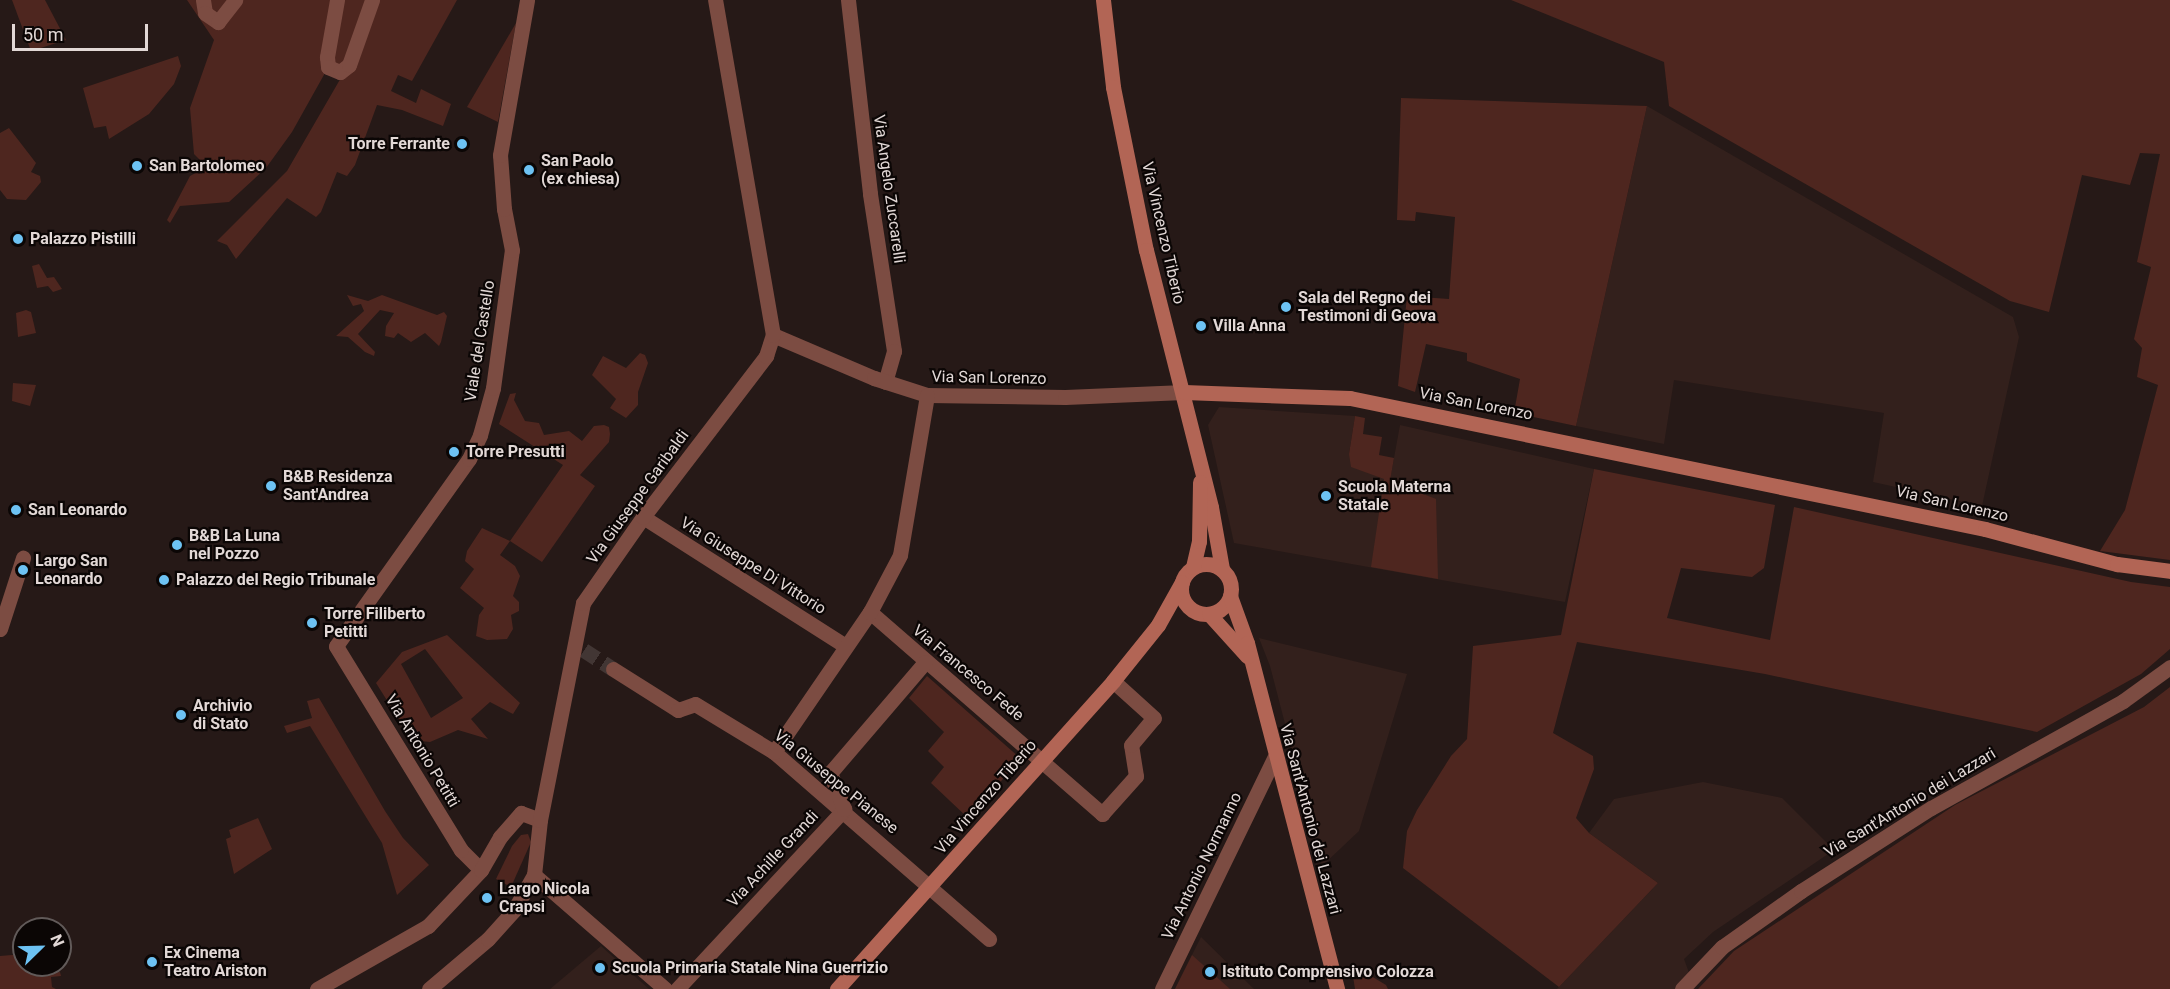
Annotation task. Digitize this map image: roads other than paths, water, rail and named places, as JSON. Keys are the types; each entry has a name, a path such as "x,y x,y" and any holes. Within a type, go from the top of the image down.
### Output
{"street":[{"path":"203,3 210,19 218,22 235,0"},
{"path":"337,0 327,57 328,67 340,72 349,65 372,0"},
{"name":"Viale del Castello","path":"336,646 469,459 480,435 493,388 512,250 504,209 500,155 527,0"},
{"path":"715,0 773,335"},
{"name":"Via Angelo Zuccarelli","path":"848,0 870,194 894,351 885,382"},
{"name":"Via Vincenzo Tiberio","path":"1103,0 1113,87 1142,228 1184,392 1200,472 1212,507 1221,569"},
{"name":"Via San Lorenzo","path":"773,335 885,382 927,396 1065,397 1184,392 1350,398 1985,529 2117,564 2170,570"},
{"name":"Via Giuseppe Garibaldi","path":"429,989 489,939 514,910 534,875 540,820 578,647 583,603 643,517 766,356 773,335"},
{"path":"774,752 844,645 870,612 900,555 927,396"},
{"name":"Via Vincenzo Tiberio","path":"1193,567 1199,541 1200,472"},
{"name":"Via Giuseppe Di Vittorio","path":"643,517 844,645"},
{"path":"0,629 23,558"},
{"path":"1158,625 1171,618 1204,613 1222,608 1230,596 1230,581 1221,569 1208,564 1193,567 1182,582 1184,601 1204,613"},
{"name":"Via Vincenzo Tiberio","path":"837,989 932,886 1113,681 1158,625 1182,582"},
{"name":"Via Sant'Antonio dei Lazzari","path":"1230,596 1243,628 1274,758 1337,989"},
{"name":"Via Francesco Fede","path":"870,612 925,662 1042,759 1102,814 1136,776 1131,745 1154,718 1113,681"},
{"name":"Via Sant'Antonio dei Lazzari","path":"1204,613 1249,658"},
{"name":"Via Antonio Petitti","path":"336,646 461,850 482,870"},
{"name":"Via Achille Grandi","path":"677,989 843,810 830,773 925,662"},
{"name":"Via Sant'Antonio dei Lazzari","path":"1682,989 1722,947 1801,891 1931,808 2123,701 2170,667"},
{"name":"Via Giuseppe Pianese","path":"613,669 678,710 695,704 774,752 932,886 989,939"},
{"name":"Via Antonio Normanno","path":"1162,989 1274,758"},
{"path":"317,989 428,926 482,870 500,837 521,813 540,820"},
{"path":"534,875 665,989"}],"tunnel":[{"path":"584,650 613,669"}],"place":[{"name":"Torre Ferrante","path":"462,144"},
{"name":"San Bartolomeo","path":"137,166"},
{"name":"San Paolo (ex chiesa)","path":"529,170"},
{"name":"Palazzo Pistilli","path":"18,239"},
{"name":"Sala del Regno dei Testimoni di Geova","path":"1286,307"},
{"name":"Villa Anna","path":"1201,326"},
{"name":"Torre Presutti","path":"454,452"},
{"name":"B&B Residenza Sant'Andrea","path":"271,486"},
{"name":"Scuola Materna Statale","path":"1326,496"},
{"name":"San Leonardo","path":"16,510"},
{"name":"B&B La Luna nel Pozzo","path":"177,545"},
{"name":"Largo San Leonardo","path":"23,570"},
{"name":"Palazzo del Regio Tribunale","path":"164,580"},
{"name":"Torre Filiberto Petitti","path":"312,623"},
{"name":"Archivio di Stato","path":"181,715"},
{"name":"Largo Nicola Crapsi","path":"487,898"},
{"name":"Ex Cinema Teatro Ariston","path":"152,962"},
{"name":"Scuola Primaria Statale Nina Guerrizio","path":"600,968"},
{"name":"Istituto Comprensivo Colozza","path":"1210,972"}]}
